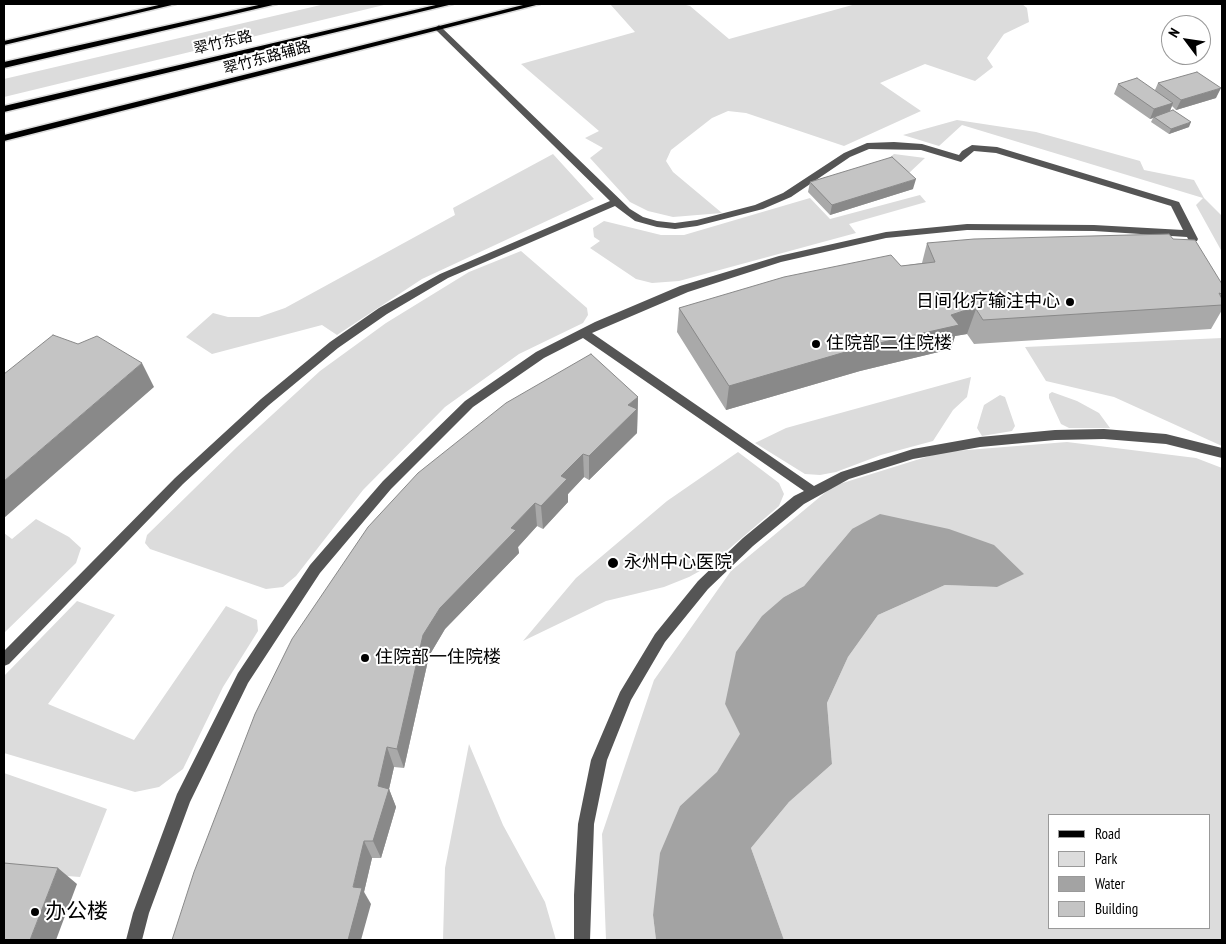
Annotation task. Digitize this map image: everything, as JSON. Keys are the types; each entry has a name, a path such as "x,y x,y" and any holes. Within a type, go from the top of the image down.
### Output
{"main road":[{"path":"4,42 172,4"},
{"name":"翠竹东路","path":"4,66 273,4"},
{"name":"翠竹东路","path":"4,109 449,4"},
{"name":"翠竹东路辅路","path":"4,138 536,4"}],"lane":[{"path":"439,28 626,211 638,219 675,226 696,223 759,207 787,194 847,155 867,146 922,147 961,160 965,152 972,148 984,148 1174,204 1199,249"},
{"path":"4,660 179,481 265,402 334,345 383,311 444,276 617,202"},
{"path":"134,940 141,914 183,799 242,678 315,569 387,485 469,404 540,355 583,333 684,289 779,259 886,235 968,227 1094,228 1190,234"},
{"path":"583,333 814,492"},
{"path":"582,940 582,896 586,824 599,760 625,698 660,638 703,585 748,542 799,500 845,475 913,454 980,442 1055,434 1104,434 1166,440 1222,453"}],"green space":[{"path":"325,4 388,4 4,97 4,79"},
{"path":"610,4 682,4 690,6 729,39 856,4 1022,4 1027,8 1029,22 1004,34 987,58 993,67 975,81 925,64 880,83 921,111 844,146 746,113 728,111 712,118 671,150 666,161 673,172 722,213 673,217 648,211 630,202 590,158 603,148 585,138 599,131 521,64 635,32"},
{"path":"957,120 1036,132 1140,161 1144,170 1194,180 1204,198 1222,216 1222,252 1196,205 1203,198 962,125 939,146 903,135"},
{"path":"553,154 594,199 422,279 337,335 322,325 212,354 186,337 213,313 228,317 259,317 285,308 455,215 453,208"},
{"path":"894,154 925,158 909,173 883,163"},
{"path":"920,195 926,202 849,224 856,233 679,281 652,283 636,279 590,248 600,241 594,237 593,228 604,221 661,235 684,235 810,198 830,219"},
{"path":"521,251 587,308 588,315 583,323 519,354 445,407 363,490 296,576 283,587 266,589 150,549 145,543 147,535 237,447 320,371 386,323 469,272"},
{"path":"1222,338 1222,446 1114,397 1046,381 1025,347"},
{"path":"971,377 967,397 953,410 933,441 881,455 836,472 820,475 805,474 755,443 786,428"},
{"path":"1052,392 1077,401 1099,413 1110,428 1069,428 1061,424 1049,398 1049,394"},
{"path":"1000,395 1005,397 1015,426 1012,431 982,436 977,428 984,405"},
{"path":"1067,442 1196,458 1222,468 1222,940 784,940 751,848 789,802 832,764 827,703 848,657 878,615 945,585 997,587 852,529 804,586 784,597 725,704 741,734 718,772 680,806 653,915 656,940 606,940 602,834 654,680 731,571 833,486 942,452"},
{"path":"738,452 779,483 784,494 779,506 709,566 689,577 664,587 606,601 523,641 576,578 667,501"},
{"path":"36,519 69,537 81,548 76,563 4,633 4,533 12,539"},
{"path":"77,601 115,615 48,704 134,740 226,606 257,620 258,631 223,687 183,769 159,787 135,792 4,753 4,676"},
{"path":"469,744 503,825 545,902 556,940 443,940 445,868"},
{"path":"4,773 107,809 80,877 4,871"}],"water":[{"path":"880,514 949,529 994,545 1024,574 997,587 945,585 878,615 848,657 827,703 832,764 789,802 751,848 784,940 656,940 653,915 660,853 680,806 717,772 740,734 725,704 736,652 762,616 784,597 804,586 852,529"}],"building":[{"path":"1197,72 1221,88 1181,100 1158,83"},
{"path":"1137,78 1173,103 1154,109 1118,84"},
{"path":"1173,110 1191,122 1171,129 1154,117"},
{"path":"892,157 916,179 832,205 810,182"},
{"path":"1169,234 1173,239 1195,240 1222,284 1222,294 1219,293 1222,305 983,320 976,309 963,311 951,315 959,325 866,346 729,386 679,308 784,277 891,255 901,266 935,262 927,243 974,239"},
{"path":"53,335 78,344 97,336 142,363 4,481 4,374"},
{"name":"住院部一住院楼","path":"591,354 638,397 628,405 637,409 589,456 583,454 561,476 567,479 541,506 535,503 511,528 516,530 440,608 423,635 397,749 387,747 378,786 389,789 373,841 364,841 353,887 362,888 348,940 172,940 194,872 255,714 292,639 368,527 418,473 506,403"},
{"name":"办公楼","path":"4,863 58,868 30,940 4,940"}],"place":[{"name":"日间化疗输注中心","path":"1070,302"},
{"name":"住院部二住院楼","path":"816,344"},
{"name":"永州中心医院","path":"613,563"},
{"name":"住院部一住院楼","path":"365,658"},
{"name":"办公楼","path":"35,912"}]}
